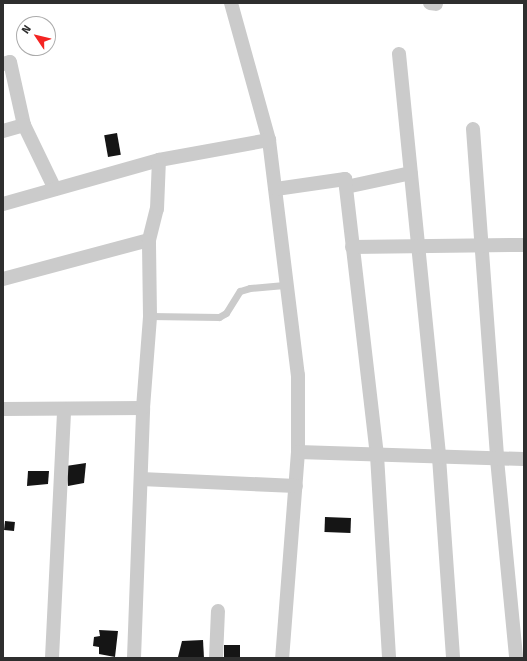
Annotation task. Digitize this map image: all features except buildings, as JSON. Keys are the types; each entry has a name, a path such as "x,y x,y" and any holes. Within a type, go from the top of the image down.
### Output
{"street":[{"path":"231,3 269,140 298,375 298,452 282,658"},
{"path":"400,54 439,457 453,658"},
{"path":"3,64 10,62 24,125 55,189"},
{"path":"3,131 24,125"},
{"path":"473,129 480,246 497,459 516,658"},
{"path":"3,204 159,160 269,140"},
{"path":"134,658 144,408 150,316 149,240 157,209 159,160"},
{"path":"346,187 411,173"},
{"path":"276,189 345,179 377,455 389,658"},
{"path":"3,279 149,240"},
{"path":"352,247 524,246"},
{"path":"3,409 144,408"},
{"path":"52,658 64,409"},
{"path":"298,452 524,460"},
{"path":"141,479 296,486"},
{"path":"216,658 218,610"}],"lane":[{"path":"150,316 219,317 226,313 240,291 250,288 287,285"}]}
